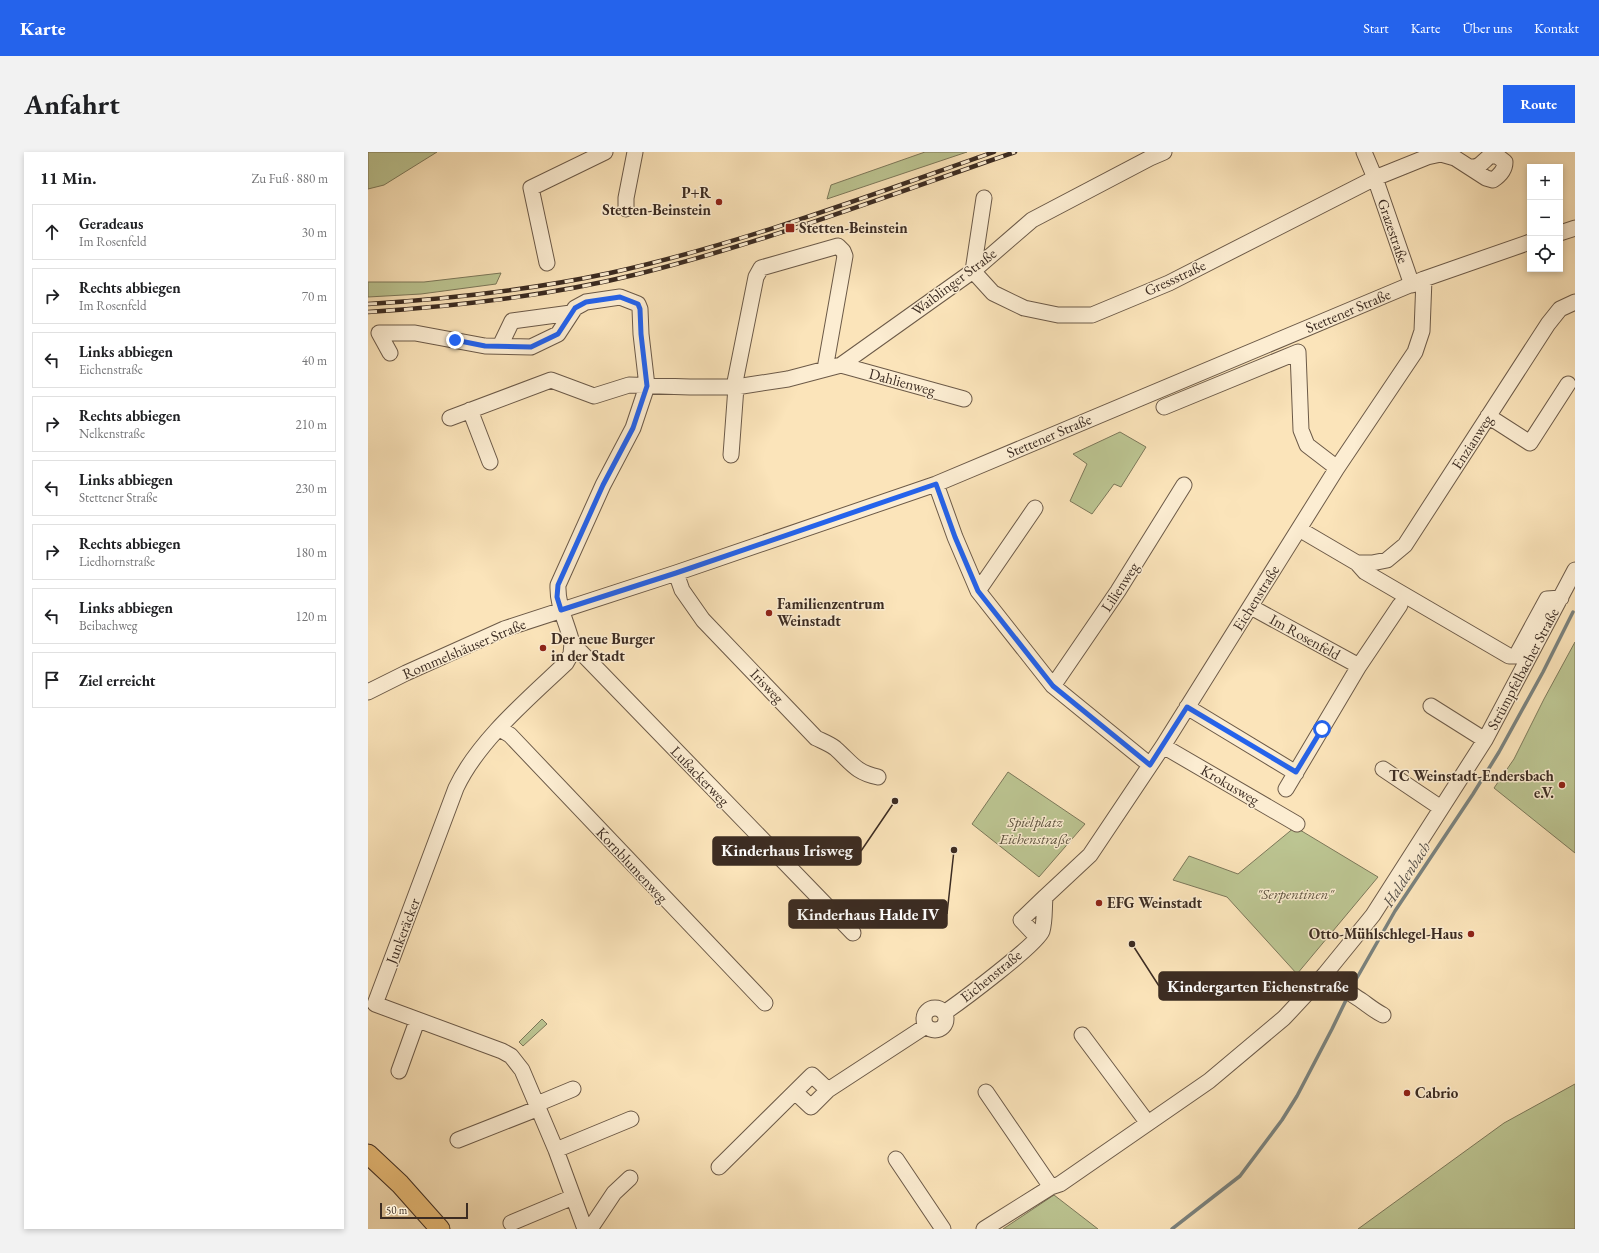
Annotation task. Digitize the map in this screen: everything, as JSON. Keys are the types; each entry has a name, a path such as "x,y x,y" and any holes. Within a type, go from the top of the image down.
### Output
{"main road":[{"path":"368,1154 400,1184 440,1229"}],"street":[{"path":"547,263 531,188 605,152"},
{"path":"626,209 626,198 635,152"},
{"name":"Waiblinger Straße","path":"450,418 552,380 594,396 629,385 735,387 788,379 841,365 973,271 1032,220 1164,152"},
{"name":"Grazestraße","path":"1364,152 1418,282"},
{"path":"1375,178 1427,157 1441,154 1469,161 1486,178 1493,180 1498,177 1505,166 1505,162 1494,154 1482,164 1475,167 1469,161"},
{"name":"Gressstraße","path":"973,271 993,292 1024,308 1058,315 1092,315 1169,283 1375,178"},
{"path":"973,271 984,198"},
{"path":"1563,232 1575,228"},
{"name":"Stettener Straße","path":"561,610 676,573 936,484 1418,282 1527,243"},
{"path":"731,455 735,387 756,276 761,268 838,246 845,256 825,369"},
{"name":"Eichenstraße","path":"1037,937 1021,920 1090,855 1163,746 1337,468 1414,352 1422,331 1418,282"},
{"path":"390,353 379,333 415,333 485,346 531,347 558,334 575,308 586,302 620,297 638,304 640,309 641,334 647,386"},
{"name":"Enzianweg","path":"1357,563 1372,563 1387,560 1405,545 1548,324 1560,309 1575,302"},
{"path":"500,346 512,321 571,313"},
{"path":"1164,407 1298,352 1301,430 1307,445 1337,468"},
{"name":"Dahlienweg","path":"841,365 964,399"},
{"path":"1488,416 1530,443 1568,384"},
{"name":"Lußackerweg","path":"647,386 633,428 603,485 558,585 557,597 572,643 853,934"},
{"path":"470,410 490,462"},
{"path":"936,484 955,537 978,591 1053,686 1150,765"},
{"name":"Lilienweg","path":"1053,686 1118,591 1184,485"},
{"path":"978,591 1035,508"},
{"path":"1299,528 1357,563"},
{"name":"Strümpfelbacher Straße","path":"1357,563 1364,572 1510,656 1516,656 1547,599 1568,590"},
{"name":"Strümpfelbacher Straße","path":"984,1229 1052,1187 1060,1184 1208,1081 1284,1018 1325,974 1372,915 1485,740 1568,590 1575,570"},
{"name":"Irisweg","path":"676,573 682,590 703,620 816,738 834,747 864,774 878,777"},
{"name":"Im Rosenfeld","path":"1286,789 1359,666 1400,605"},
{"name":"Im Rosenfeld","path":"1251,607 1359,666"},
{"name":"Rommelshäuser Straße","path":"368,692 406,673 504,629 561,610"},
{"name":"Junkeräcker","path":"572,643 570,654 566,663 500,729 473,758 463,772 375,1004 417,1021 502,1051 511,1056 522,1070 538,1106 585,1229"},
{"name":"Strümpfelbacher Straße","path":"1431,706 1485,740"},
{"path":"1187,707 1296,772"},
{"name":"Kornblumenweg","path":"500,729 510,735 765,1003"},
{"name":"Krokusweg","path":"1163,746 1297,824"},
{"path":"1383,769 1441,808"},
{"name":"Eichenstraße","path":"796,1092 811,1107 828,1090 926,1026 930,1029 936,1030 941,1028 945,1024 946,1019 944,1013 977,989 1042,932 1045,897"},
{"path":"1325,974 1341,988 1383,1015"},
{"path":"399,1071 417,1021"},
{"path":"1082,1035 1147,1122"},
{"path":"719,1167 812,1075 828,1090"},
{"path":"458,1140 538,1106 573,1089"},
{"path":"986,1092 1052,1187"},
{"path":"556,1150 631,1119"},
{"path":"896,1159 943,1229"},
{"path":"590,1229 614,1193 630,1178"},
{"path":"511,1223 573,1197"}],"green space":[{"path":"368,152 437,152 384,185 368,189"},
{"path":"925,152 967,152 827,199 831,185"},
{"path":"501,273 496,284 421,294 368,297 368,282 424,282"},
{"path":"1120,432 1146,447 1121,487 1114,484 1092,514 1070,501 1087,464 1073,454"},
{"path":"1575,642 1575,853 1494,788 1514,759"},
{"name":"Spielplatz Eichenstraße","path":"1008,772 1085,824 1039,877 972,824"},
{"name":"\"Serpentinen\"","path":"1295,827 1378,877 1297,974 1227,897 1173,880 1189,856 1238,874"},
{"path":"542,1019 547,1024 523,1046 519,1042"},
{"path":"1575,1084 1575,1229 1358,1229 1504,1123"},
{"path":"1054,1195 1098,1229 1003,1229"}],"waterway":[{"name":"Haldenbach","path":"1350,990 1395,911 1473,794 1499,752 1543,672 1573,612"},
{"name":"Haldenbach","path":"1172,1229 1240,1176 1282,1120 1297,1096 1348,996"}],"railway":[{"path":"368,304 520,289 610,273 756,234 994,152"},
{"path":"368,312 436,307 504,299 605,282 638,274 781,233 1015,152"}],"place":[{"name":"P+R Stetten-Beinstein","path":"719,202"},
{"name":"Stetten-Beinstein","path":"790,228"},
{"name":"Familienzentrum Weinstadt","path":"769,613"},
{"name":"Der neue Burger in der Stadt","path":"543,648"},
{"name":"TC Weinstadt-Endersbach e.V.","path":"1562,785"},
{"name":"Kinderhaus Irisweg","path":"895,801"},
{"name":"Kinderhaus Halde IV","path":"954,850"},
{"name":"EFG Weinstadt","path":"1099,903"},
{"name":"Otto-Mühlschlegel-Haus","path":"1471,934"},
{"name":"Kindergarten Eichenstraße","path":"1132,944"},
{"name":"Cabrio","path":"1407,1093"}],"route":[{"path":"455,340 485,346 531,347 558,334 575,308 586,302 620,297 638,304 640,309 641,334 647,386 633,428 603,485 558,585 557,597 561,610 676,573 936,484 955,537 978,591 1053,686 1150,765 1187,707 1296,772 1322,729"}]}
